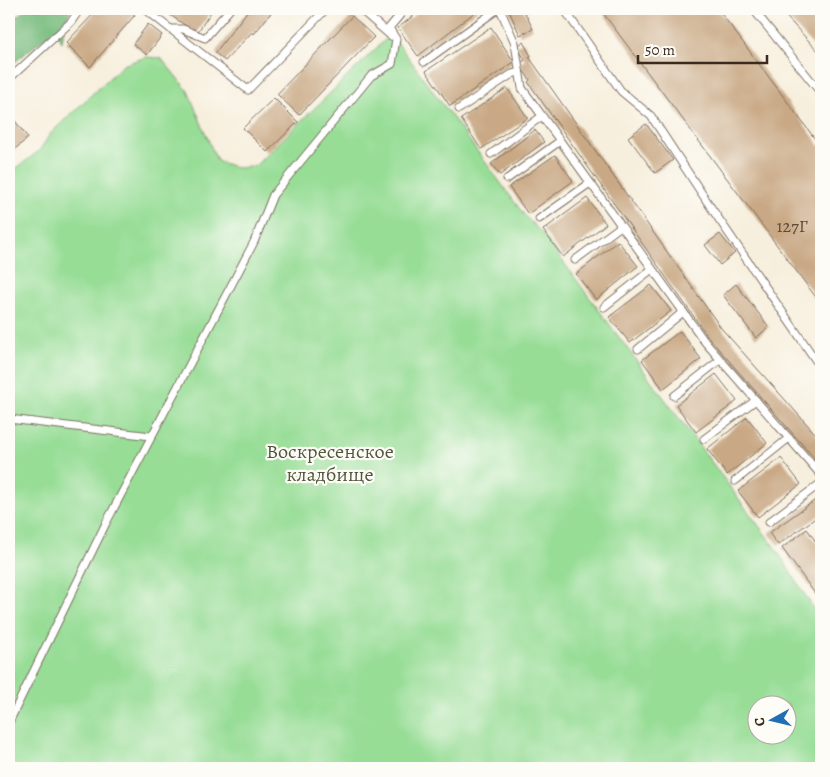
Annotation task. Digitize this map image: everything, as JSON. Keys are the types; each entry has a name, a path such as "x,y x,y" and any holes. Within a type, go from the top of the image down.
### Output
{"lane":[{"path":"9,79 71,22 80,9"},
{"path":"145,9 248,90 326,9"},
{"path":"171,29 183,29 205,38 230,9"},
{"path":"360,9 396,39"},
{"path":"9,722 151,436 254,242 273,195 371,76 392,64 396,39 389,28 405,9"},
{"path":"424,62 499,9 515,43 522,88 683,312 720,360 821,475"},
{"path":"564,9 621,91 651,116 821,368"},
{"path":"753,9 821,93"},
{"path":"459,109 512,74 519,72"},
{"path":"491,154 542,116"},
{"path":"507,179 560,142"},
{"path":"539,219 590,183"},
{"path":"575,260 621,226"},
{"path":"604,307 652,269"},
{"path":"638,349 683,312"},
{"path":"674,396 720,360"},
{"path":"704,438 756,400"},
{"path":"9,419 151,436"},
{"path":"735,481 789,438"},
{"path":"769,522 821,483"}],"path":[{"path":"263,768 264,762"}],"green space":[{"path":"27,9 71,9 65,21 62,42 54,30 9,67 9,22"},
{"name":"Воскресенское кладбище","path":"391,34 525,216 541,232 776,549 821,620 821,768 9,768 9,174 39,151 51,133 123,65 146,57 161,58 188,91 217,161 238,168 255,166"}],"building":[{"path":"98,9 128,9 135,15 90,67 66,43"},
{"path":"161,9 213,9 197,33"},
{"path":"249,9 274,9 254,34 252,32 225,61 215,53"},
{"path":"422,9 479,9 418,56 398,28"},
{"path":"508,9 523,9 533,29 520,35"},
{"path":"600,9 718,9 821,147 821,304"},
{"path":"779,9 821,9 821,54"},
{"path":"352,16 374,37 299,115 277,94"},
{"path":"148,24 162,35 147,55 133,44"},
{"path":"491,27 514,62 450,106 426,71"},
{"path":"523,42 531,56 529,57 721,328 821,440 821,466 709,338 528,82 530,80 519,64 525,60 517,46"},
{"path":"507,88 528,118 481,149 461,119"},
{"path":"274,98 298,122 267,152 243,128"},
{"path":"9,113 28,138 9,154"},
{"path":"646,124 673,160 655,173 628,137"},
{"path":"535,130 544,142 500,175 491,164"},
{"path":"555,155 573,181 528,214 509,187"},
{"path":"587,198 606,224 563,257 543,230"},
{"path":"720,234 735,253 720,265 705,245"},
{"path":"618,241 638,266 596,300 576,274"},
{"path":"736,284 769,327 756,338 723,295"},
{"path":"651,285 671,311 630,343 609,317"},
{"path":"680,331 701,359 663,389 642,360"},
{"path":"716,374 737,401 696,432 676,405"},
{"path":"747,417 767,443 727,475 707,449"},
{"path":"781,458 801,484 758,517 738,491"},
{"path":"821,496 821,514 778,545 769,533"},
{"path":"807,529 821,549 821,602 782,548"}]}
